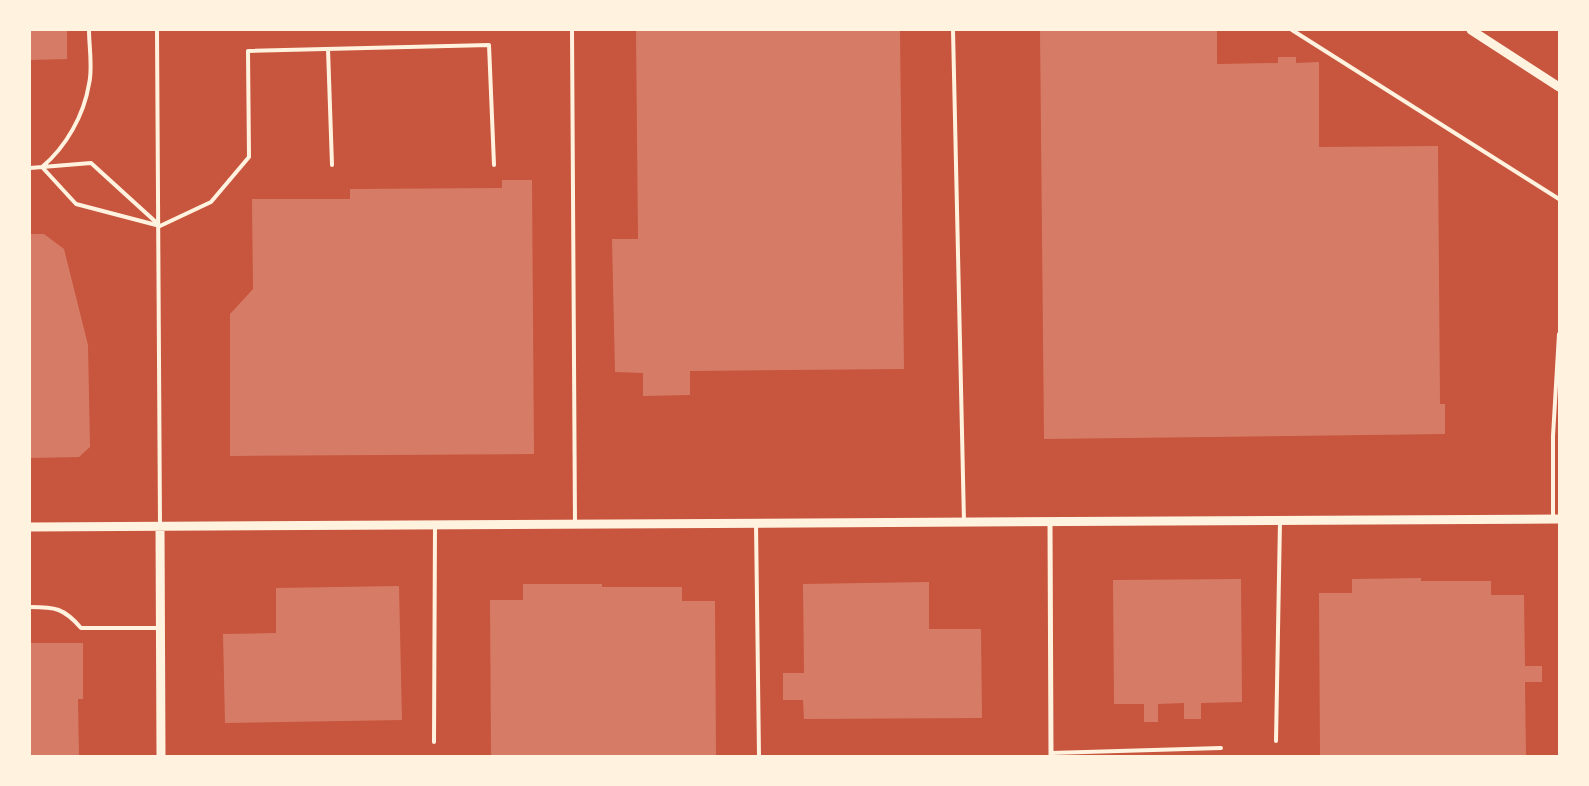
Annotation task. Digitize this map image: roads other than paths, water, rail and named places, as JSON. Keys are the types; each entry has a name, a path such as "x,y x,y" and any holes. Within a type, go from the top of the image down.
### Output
{"street":[{"path":"1471,30 1559,87"},
{"path":"30,527 1556,519"},
{"path":"1050,522 1051,754"},
{"path":"160,526 161,756"}],"lane":[{"path":"42,167 57,152 78,122 90,83 89,30"},
{"path":"157,30 160,226 160,526"},
{"path":"572,30 576,524"},
{"path":"954,30 964,522"},
{"path":"1292,30 1559,199"},
{"path":"42,167 76,204 160,226 211,202 249,157 248,51 489,45 494,165"},
{"path":"328,49 332,164"},
{"path":"30,168 91,163 160,226"},
{"path":"1556,519 1552,436 1559,334"},
{"path":"1276,741 1280,521"},
{"path":"756,523 759,756"},
{"path":"434,742 435,525"},
{"path":"30,607 51,607 62,610 81,628 161,628"},
{"path":"1051,754 1221,748"}]}
